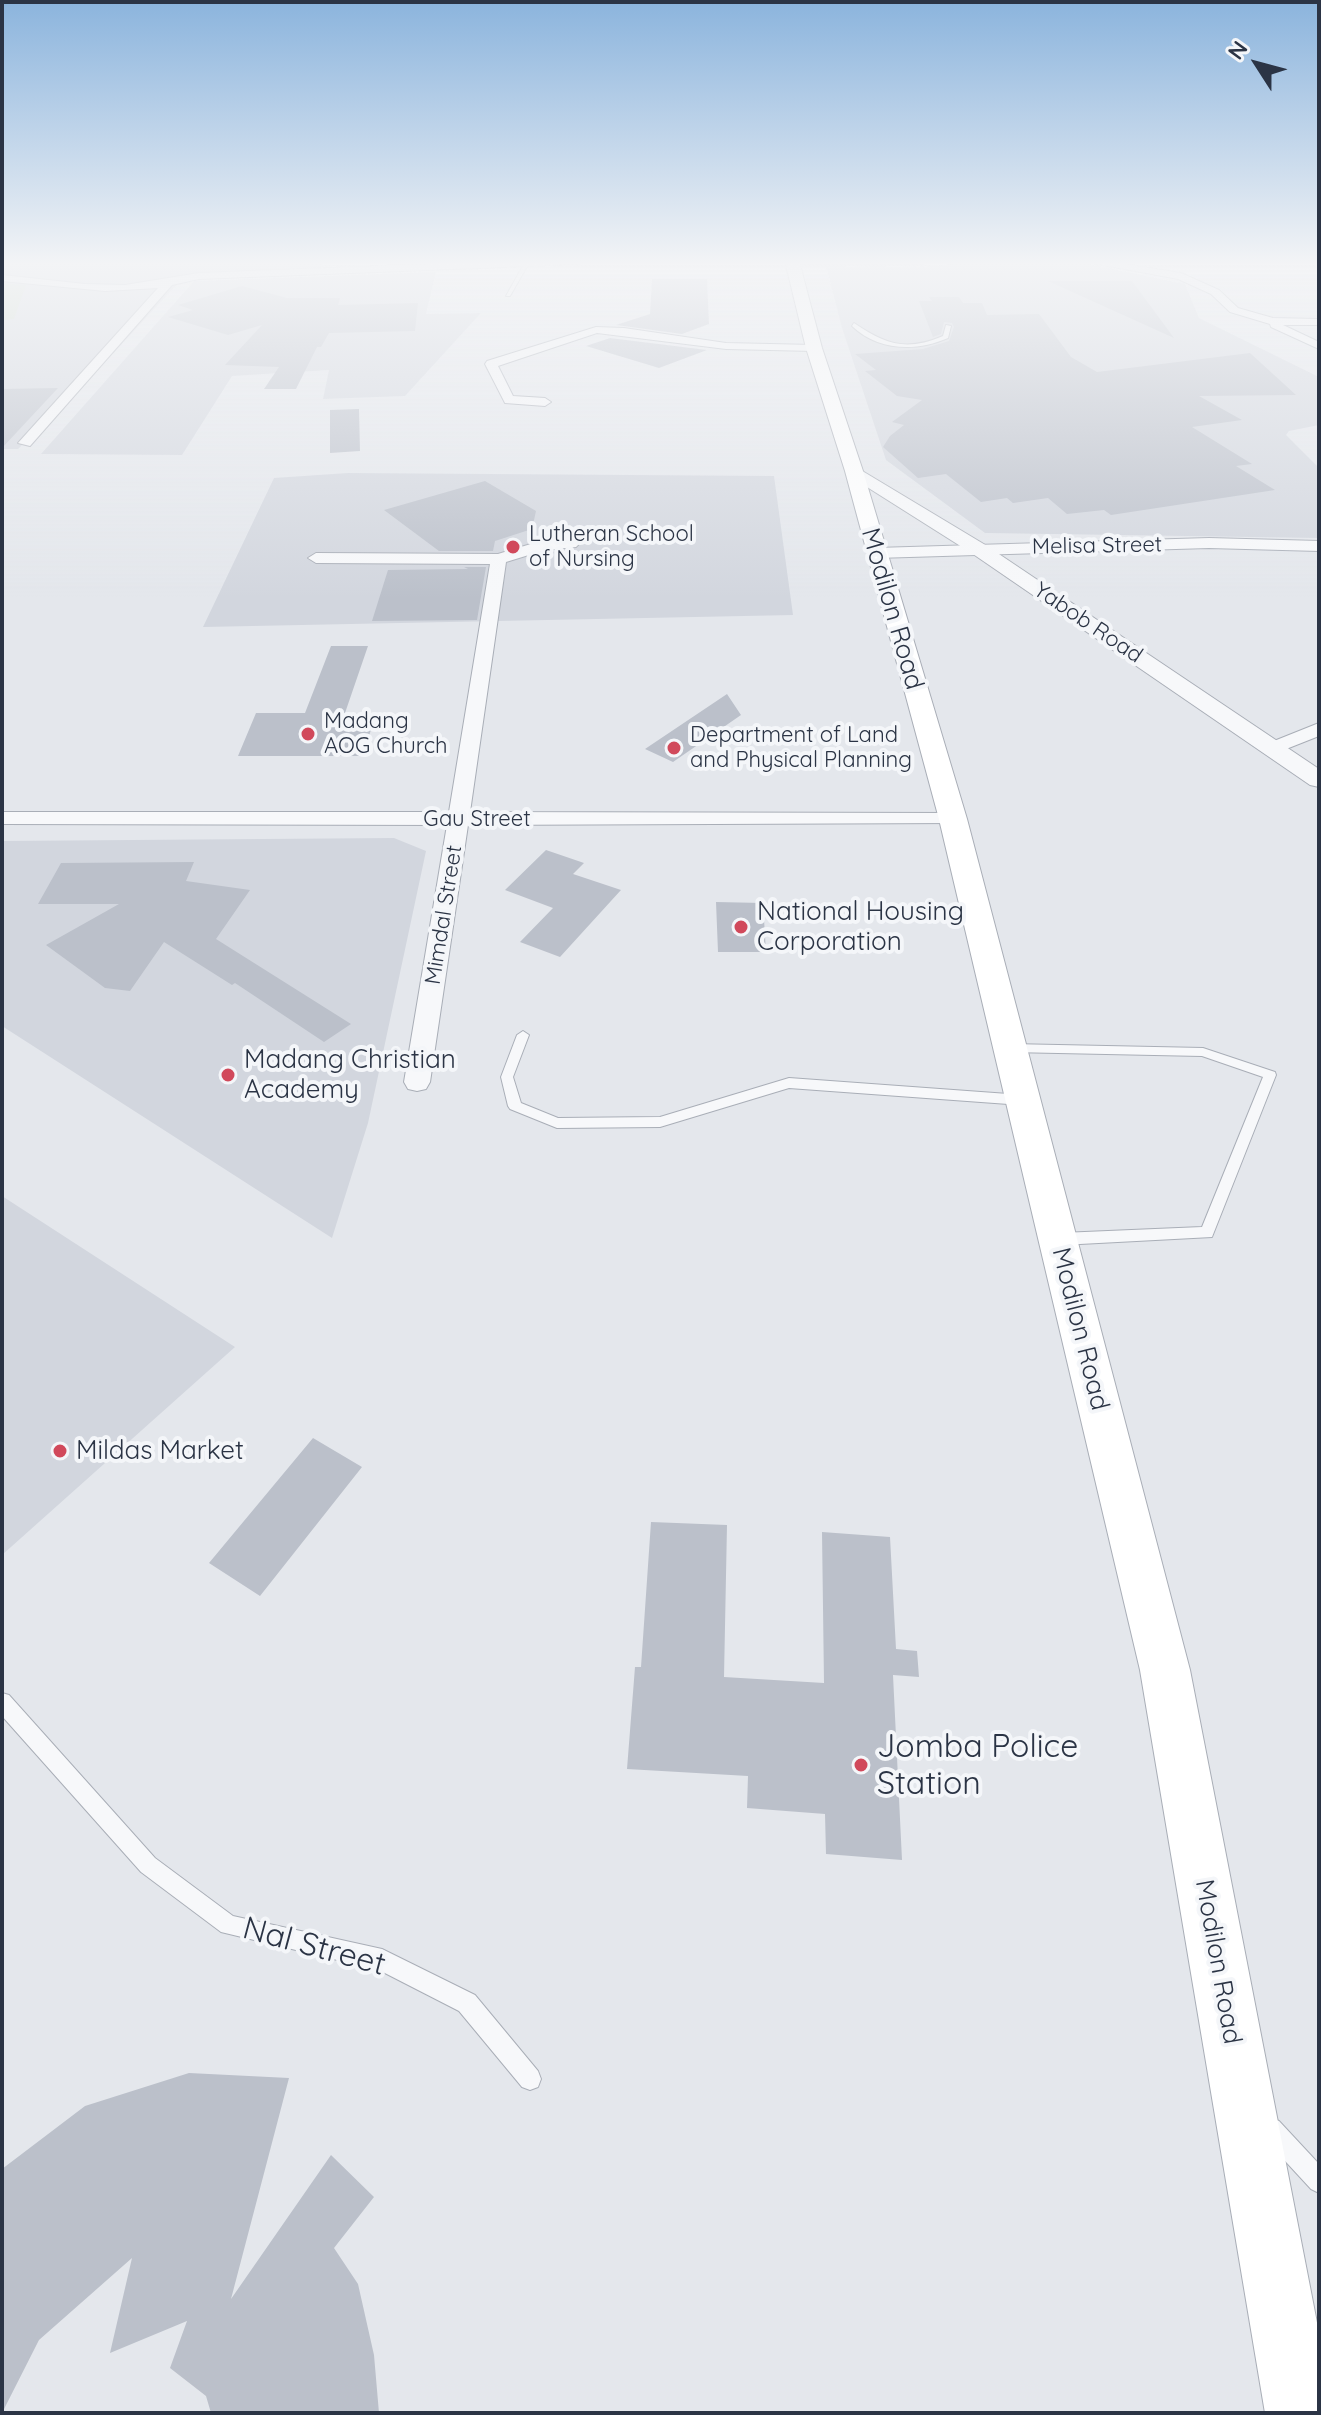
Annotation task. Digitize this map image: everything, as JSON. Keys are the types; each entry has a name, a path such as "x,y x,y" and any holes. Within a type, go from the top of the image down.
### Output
{"main road":[{"name":"Modilon Road","path":"822,374 854,471 953,819 1165,1670 1300,2413"}],"street":[{"path":"25,443 87,374"},
{"path":"496,374 509,400 545,402"},
{"name":"Yabob Road","path":"854,471 980,550 1319,780"},
{"name":"Melisa Street","path":"876,553 1209,543 1319,546"},
{"path":"316,558 499,559 544,545 571,544"},
{"name":"Mimdal Street","path":"417,1082 499,559"},
{"path":"1271,749 1319,729"},
{"name":"Gau Street","path":"2,818 953,819"}],"lane":[{"path":"523,1035 507,1077 515,1106 557,1123 660,1122 789,1083 1023,1100"},
{"path":"1010,1048 1203,1052 1270,1075 1207,1233 1058,1239"},
{"name":"Nal Street","path":"2,1702 148,1865 228,1925 382,1960 467,2003 530,2079"},
{"path":"1243,2099 1319,2181"}],"shaded area":[{"path":"2,374 94,374 18,449 2,449"},
{"path":"112,374 269,374 232,376 182,455 41,454"},
{"path":"328,374 425,374 405,396 323,399"},
{"path":"857,374 1312,374 1319,377 1319,425 1289,431 1286,435 1319,468 1319,538 985,533 886,460"},
{"name":"Lutheran School of Nursing","path":"348,473 774,476 793,615 203,627 274,478"},
{"name":"Madang Christian Academy","path":"394,838 426,851 368,1123 332,1238 2,1026 2,841"},
{"name":"Mildas Market","path":"2,1196 235,1347 2,1555"}],"building":[{"path":"274,374 304,374 296,389 264,389"},
{"path":"868,374 1273,374 1296,395 1199,396 1242,420 1192,427 1252,464 1236,466 1275,490 1111,515 1104,510 1067,514 1048,498 1013,503 1007,498 981,502 946,474 918,478 883,447 890,436 904,425 892,422 922,400 897,396"},
{"path":"58,388 2,448 2,389"},
{"path":"359,409 360,451 330,453 330,410"},
{"path":"485,481 536,511 532,529 495,541 493,551 439,551 384,510"},
{"path":"464,567 486,567 477,620 372,621 388,570 468,569"},
{"name":"Madang AOG Church","path":"331,646 368,646 345,713 376,713 363,756 238,756 256,713 305,713"},
{"path":"727,694 741,715 673,762 645,749"},
{"path":"546,850 584,863 573,874 621,890 560,957 520,942 553,908 505,890"},
{"path":"194,862 186,881 250,890 216,939 351,1024 324,1042 235,983 232,985 164,942 130,991 105,988 46,945 119,904 38,904 61,863"},
{"name":"National Housing Corporation","path":"716,902 763,903 766,952 718,952"},
{"path":"313,1438 362,1467 260,1596 209,1563"},
{"path":"651,1522 727,1525 724,1677 824,1683 822,1532 890,1537 896,1649 917,1651 919,1677 893,1675 902,1860 826,1854 825,1814 747,1808 748,1776 627,1769 635,1667 641,1667"},
{"path":"189,2073 289,2078 231,2299 331,2155 374,2197 334,2248 358,2284 374,2355 379,2413 211,2413 206,2396 170,2368 187,2321 110,2353 132,2258 39,2340 2,2413 2,2169 85,2106"}],"place":[{"name":"Lutheran School of Nursing","path":"513,547"},
{"name":"Madang AOG Church","path":"308,734"},
{"name":"Department of Land and Physical Planning","path":"674,748"},
{"name":"National Housing Corporation","path":"741,927"},
{"name":"Madang Christian Academy","path":"228,1075"},
{"name":"Mildas Market","path":"60,1451"},
{"name":"Jomba Police Station","path":"861,1765"}]}
